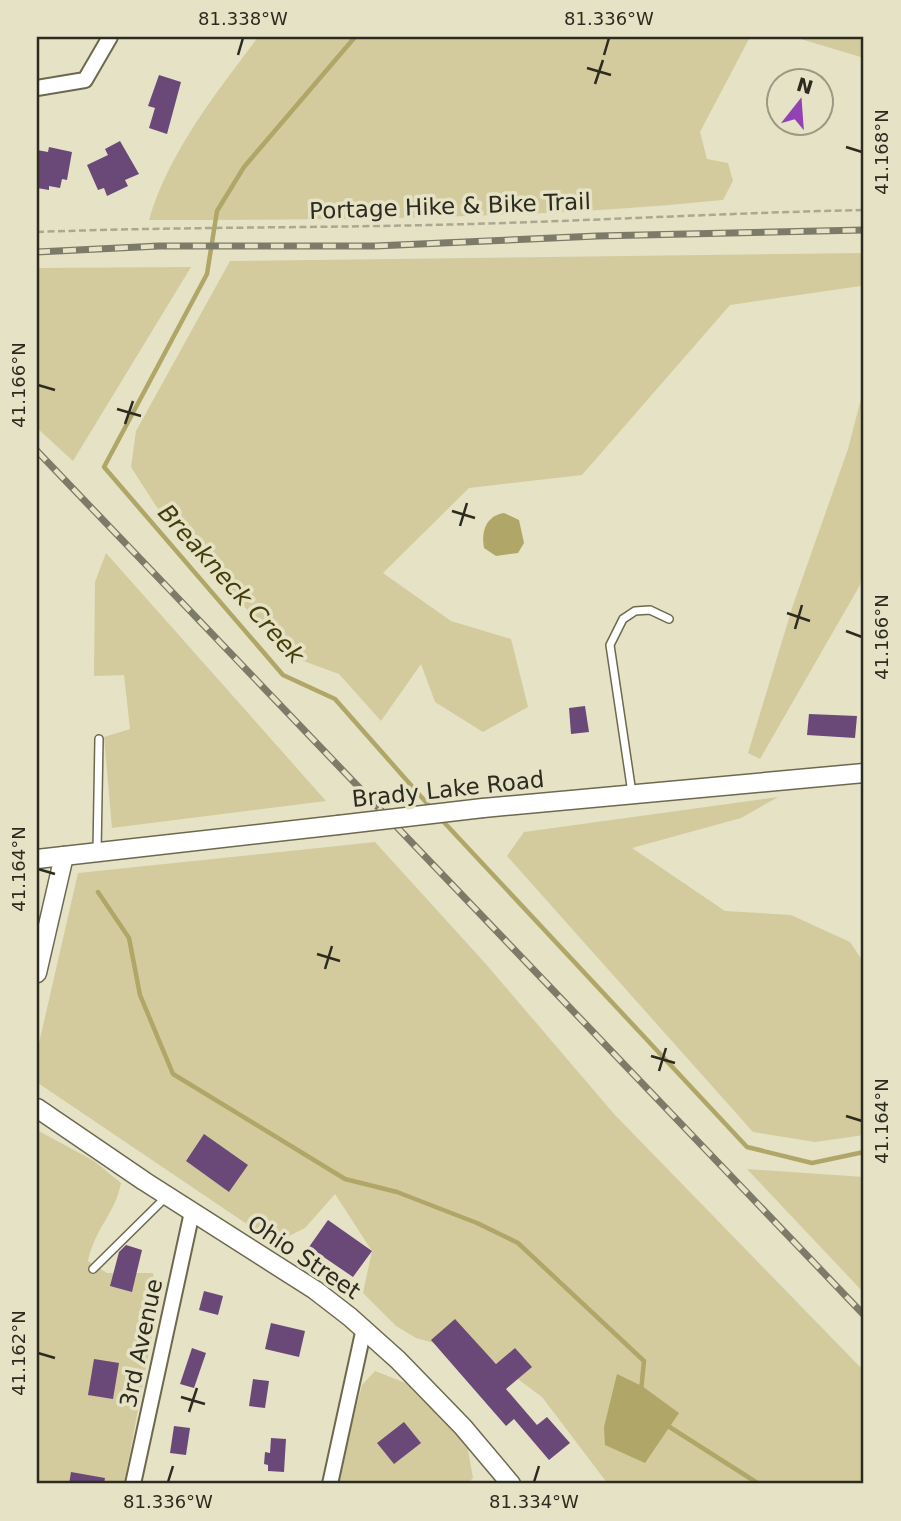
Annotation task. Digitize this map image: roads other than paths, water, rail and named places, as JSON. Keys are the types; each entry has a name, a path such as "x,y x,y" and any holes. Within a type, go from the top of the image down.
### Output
{"street":[{"path":"37,88 85,80 110,37"},
{"name":"Brady Lake Road","path":"37,859 483,808 864,773"},
{"path":"37,973 64,856"},
{"name":"Ohio Street","path":"37,1108 192,1212 315,1290 364,1328 463,1427 511,1484"},
{"name":"3rd Avenue","path":"133,1484 192,1212"},
{"path":"330,1484 364,1328"}],"lane":[{"path":"632,794 610,645 623,618 635,611 650,610 670,619"},
{"path":"97,852 99,739"},
{"path":"93,1269 168,1196"}],"waterway":[{"name":"Breakneck Creek","path":"355,37 244,167 217,211 207,274 104,467 283,675 335,699 432,809"},
{"name":"Breakneck Creek","path":"440,818 747,1147 812,1163 864,1152"},
{"name":"Breakneck Creek","path":"98,892 129,938 140,995 173,1074 345,1179 397,1192 477,1223 518,1243 644,1361 641,1391"},
{"name":"Breakneck Creek","path":"668,1426 759,1484"}],"railway":[{"path":"37,252 159,246 375,246 597,236 864,230"},
{"path":"37,451 864,1315"}]}
